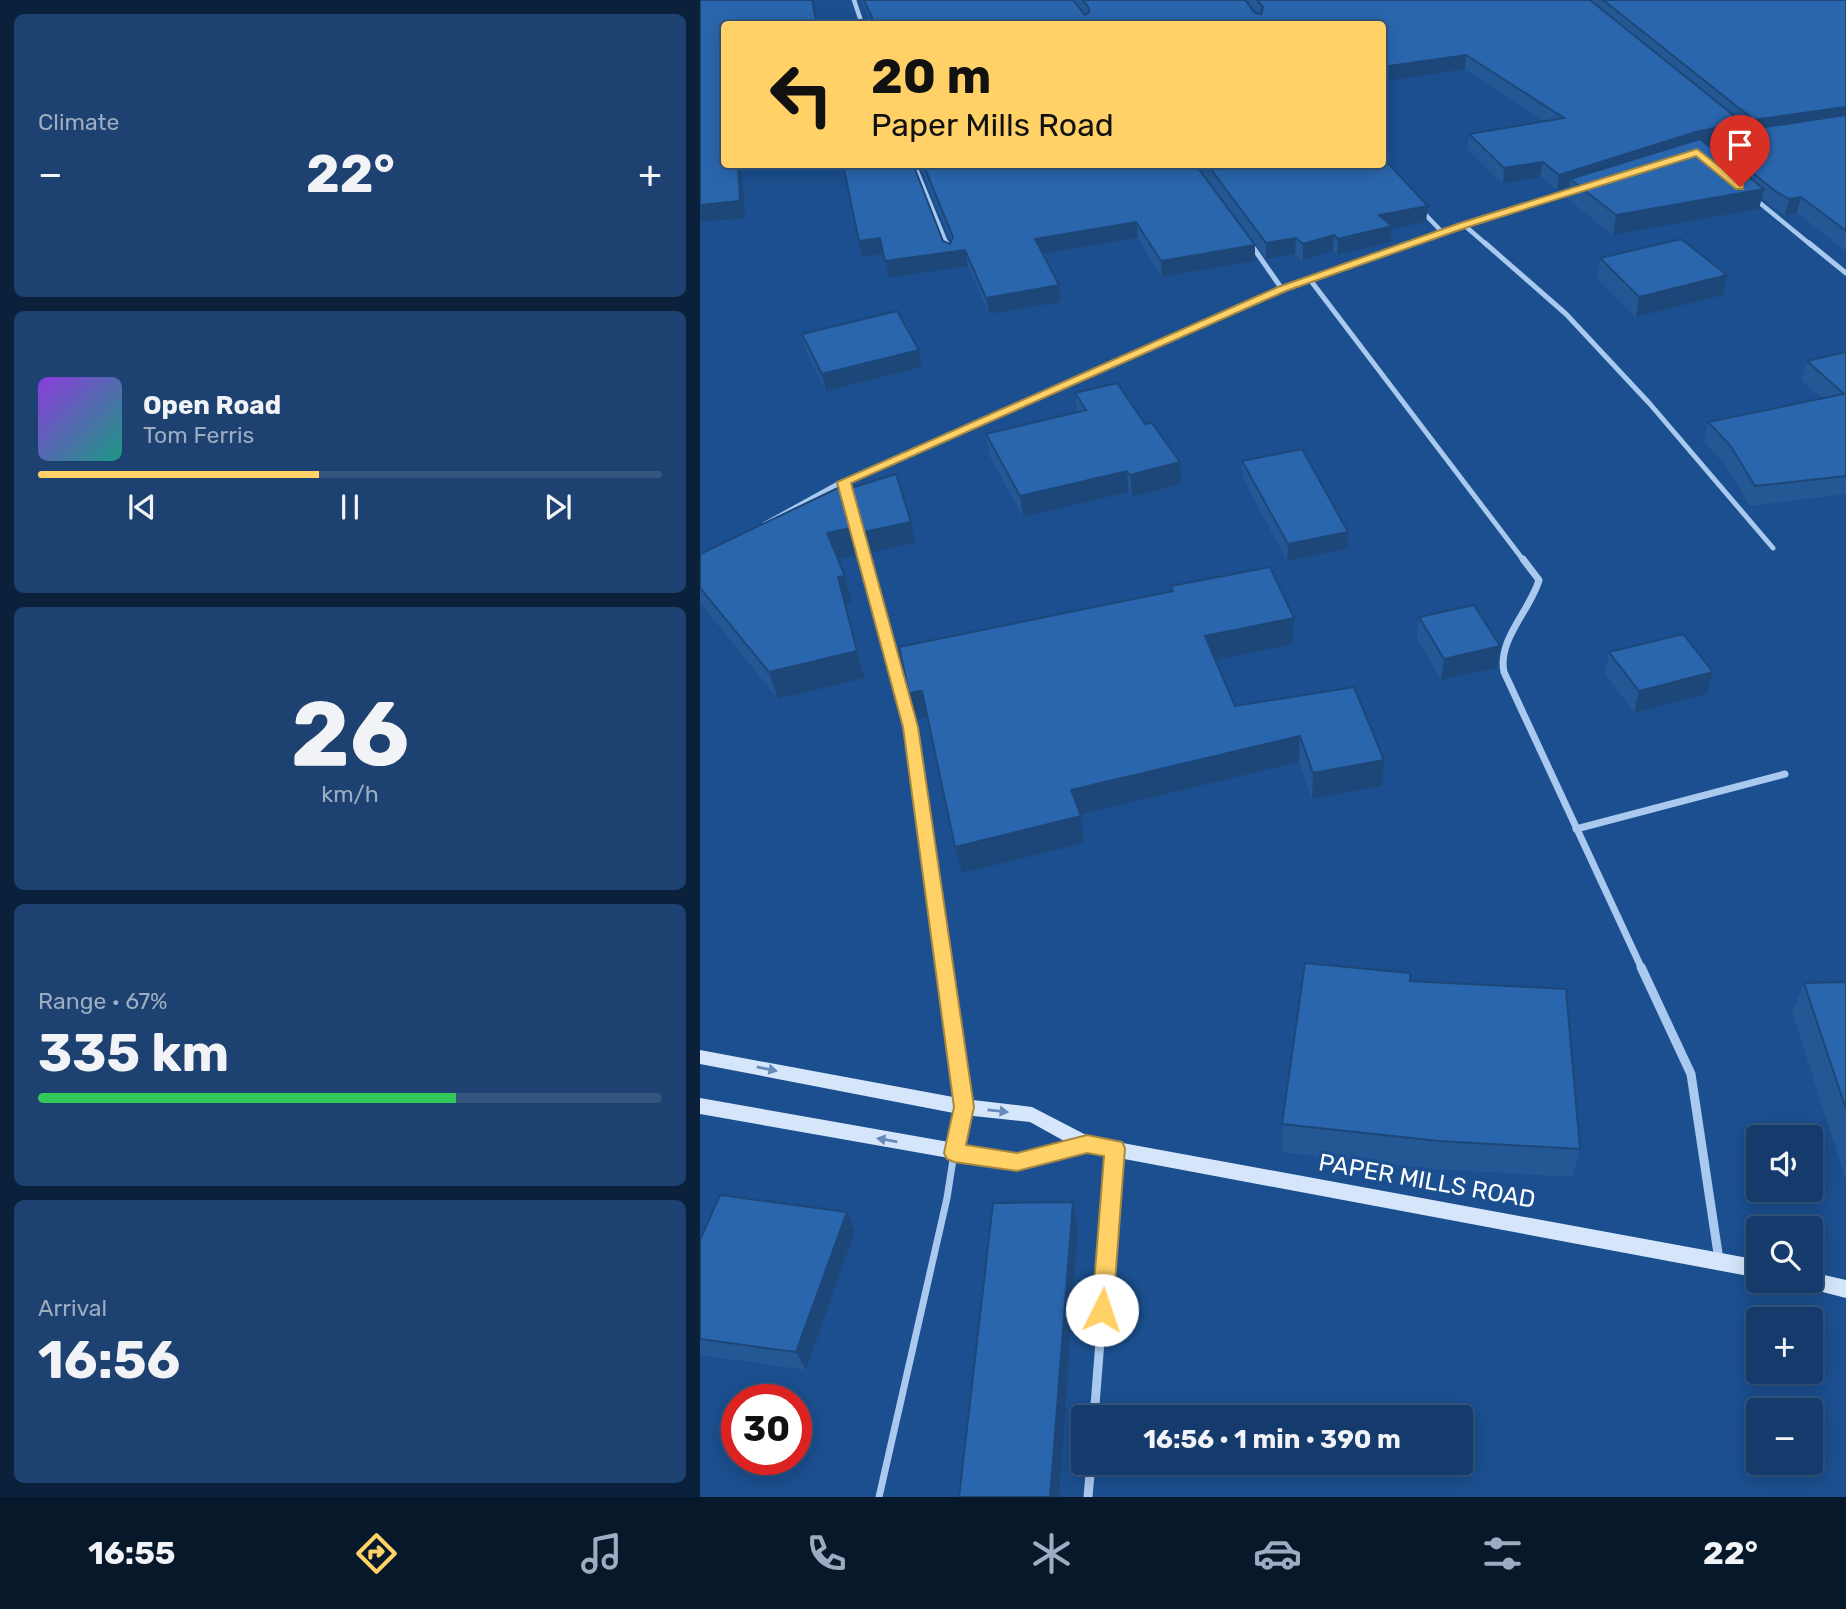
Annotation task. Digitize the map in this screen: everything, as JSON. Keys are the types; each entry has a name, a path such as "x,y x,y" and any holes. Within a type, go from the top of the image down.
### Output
{"main road":[{"name":"PAPER MILLS ROAD","path":"700,1057 964,1107 1032,1115 1087,1144 1746,1266"},
{"name":"PAPER MILLS ROAD","path":"700,1106 1017,1162 1087,1144"},
{"path":"1823,1284 1846,1289"}],"street":[{"path":"854,0 861,21"},
{"path":"916,168 951,254"},
{"path":"760,527 844,482 1282,289 1464,225 1594,184"},
{"path":"1751,195 1846,273"},
{"path":"1416,204 1443,233"},
{"path":"1464,225 1566,314 1650,404 1773,548"},
{"path":"1247,240 1282,289"},
{"path":"1311,281 1539,580 1536,597 1507,645 1502,663 1508,682 1691,1074 1719,1260"},
{"path":"844,482 911,727 964,1107 954,1153"},
{"path":"1576,829 1785,774"},
{"path":"1095,1405 1115,1148"},
{"path":"1088,1497 1090,1475"}],"lane":[{"path":"879,1497 947,1198 954,1153"}],"building":[{"path":"700,0 812,0 816,21 721,21 721,168 738,168 740,201 700,205"},
{"path":"864,0 1073,0 1085,15 1089,8 1083,0 1245,0 1255,13 1261,14 1263,7 1257,0 1590,0 1742,122 1696,132 1559,175 1543,162 1504,168 1469,134 1564,118 1466,55 1386,66 1386,21 874,21"},
{"path":"1603,0 1846,0 1846,107 1754,120"},
{"path":"1846,115 1846,231 1801,197 1789,199 1775,191 1711,139 1752,129"},
{"path":"1700,139 1764,189 1616,215 1570,179"},
{"path":"1386,161 1428,206 1379,215 1392,226 1338,239 1334,235 1303,244 1296,238 1266,243 1210,168 1386,168"},
{"path":"844,168 915,168 943,241 950,244 953,237 925,168 1198,168 1255,245 1161,261 1136,222 1035,239 1059,285 986,298 965,250 885,261 880,238 859,241"},
{"path":"1681,239 1727,275 1639,297 1600,258"},
{"path":"897,311 919,350 822,374 802,334"},
{"path":"1846,352 1846,476 1755,486 1730,445 1708,422 1844,394 1807,361"},
{"path":"1117,383 1145,424 1152,423 1180,462 1130,475 1127,471 1020,496 986,434 1086,410 1075,393"},
{"path":"1302,449 1348,532 1288,544 1242,461"},
{"path":"896,474 911,522 863,532 851,488"},
{"path":"840,487 851,528 827,533 845,576 838,577 857,651 769,672 700,588 700,554"},
{"path":"1270,567 1294,618 1205,636 1235,706 1354,687 1384,760 1313,773 1300,736 1071,790 1081,816 955,847 922,691 909,693 899,647 1173,591 1171,586"},
{"path":"1474,605 1500,646 1444,659 1419,617"},
{"path":"1683,634 1713,672 1639,691 1609,652"},
{"path":"1305,963 1410,973 1410,981 1566,989 1580,1149 1439,1141 1282,1124"},
{"path":"1846,982 1846,1109 1804,983"},
{"path":"720,1195 847,1212 796,1352 700,1339 700,1240"},
{"path":"1073,1202 1050,1497 959,1497 993,1203"}],"route":[{"path":"1102,1310 1115,1148 1087,1144 1017,1162 954,1153 964,1107 911,727 844,482 1282,289 1464,225 1697,152 1740,187"}]}
